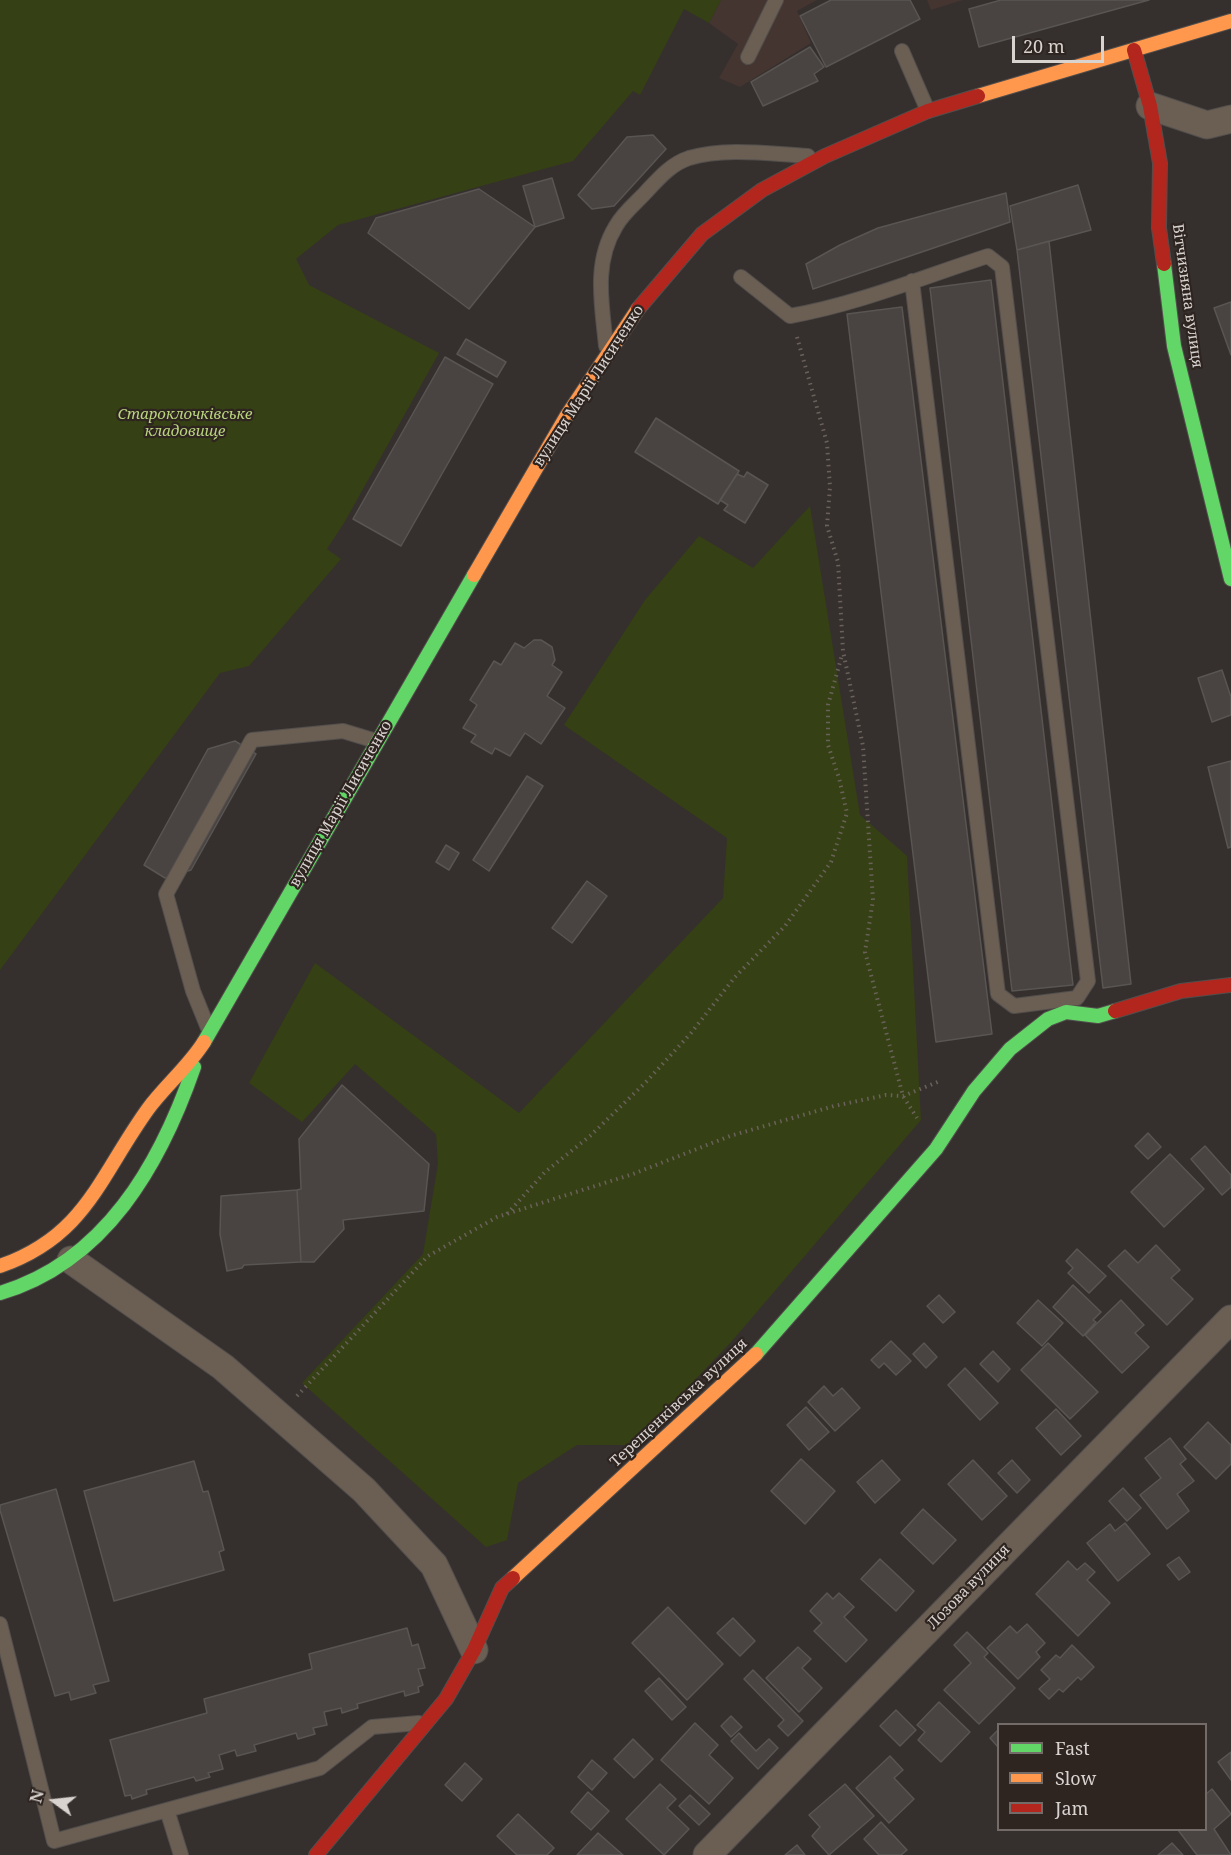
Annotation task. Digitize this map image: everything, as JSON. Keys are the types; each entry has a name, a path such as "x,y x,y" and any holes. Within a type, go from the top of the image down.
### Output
{"main road":[{"name":"вулиця Марії Лисиченко","path":"0,1266 33,1254 52,1242 90,1202 148,1110 202,1045 376,741 566,417 607,352 652,290 702,234 762,190 825,156 928,111 1231,21"},
{"name":"Вітчизняна вулиця","path":"1134,50 1150,106 1160,163 1159,228 1174,346 1231,579"},
{"name":"Терещенківська вулиця","path":"316,1855 446,1699 469,1639 502,1588 748,1363 936,1149 951,1120 1009,1049 1032,1027 1067,1011 1097,1017 1168,993 1231,985"},
{"name":"вулиця Марії Лисиченко","path":"0,1293 45,1276 71,1260 100,1230 154,1160 172,1126 202,1045"}],"street":[{"path":"1150,106 1207,125 1231,118"},
{"path":"71,1260 223,1367 364,1490 434,1565 469,1639"},
{"name":"Лозова вулиця","path":"707,1855 1231,1319"}],"lane":[{"path":"748,57 776,0"},
{"path":"902,51 928,111"},
{"path":"607,352 600,283 601,267 607,244 616,224 666,170 688,158 716,154 825,156"},
{"path":"741,277 790,316 824,310 912,281 988,256 1002,267 1088,981 1077,998 1014,1006 998,994 912,281"},
{"path":"210,1032 193,991 166,894 252,740 343,731 376,741"},
{"path":"0,1624 54,1841 320,1768 372,1727 427,1722"},
{"path":"167,1810 181,1855"}],"path":[{"path":"790,316 827,444 830,487 827,526 838,562 843,651 863,746 873,900 865,952 903,1096 936,1149"},
{"path":"506,1214 545,1172 590,1136 691,1033 735,977 784,926 831,862 847,813 828,745 828,705 843,651"},
{"path":"279,1416 428,1256 497,1217 633,1174 742,1133 834,1106 886,1095 903,1096 946,1078"}],"shaded area":[{"path":"721,0 817,0 797,11 811,43 740,87 719,78 738,44 709,23"},
{"path":"927,0 963,0 931,10"}],"green space":[{"name":"Староклочківське кладовище","path":"0,0 721,0 709,23 684,9 640,95 633,91 573,161 338,225 296,259 309,285 439,353 344,523 327,549 341,559 249,666 220,673 0,970"},
{"path":"810,506 860,815 907,856 921,1120 732,1341 633,1445 577,1445 518,1483 507,1540 486,1547 302,1383 423,1254 438,1164 436,1134 355,1064 302,1122 249,1083 315,963 519,1113 723,898 727,838 564,725 645,600 699,536 753,568"}],"building":[{"path":"831,0 910,0 920,19 826,67 800,16"},
{"path":"1001,0 1149,0 979,47 969,9"},
{"path":"810,47 824,67 814,74 818,81 763,106 751,82"},
{"path":"653,135 666,149 614,206 592,209 578,195 627,137"},
{"path":"552,178 564,218 535,227 523,186"},
{"path":"1078,185 1091,230 1017,250 1010,206"},
{"path":"479,189 535,227 469,309 368,233 376,218"},
{"path":"1006,193 1010,222 813,289 806,264 840,245 878,228"},
{"path":"1049,241 1131,984 1103,988 1017,250"},
{"path":"991,280 1073,985 1012,991 930,288"},
{"path":"1231,302 1231,355 1214,308"},
{"path":"902,307 992,1034 936,1042 847,314"},
{"path":"466,339 506,362 497,377 457,354"},
{"path":"445,357 493,384 401,546 353,519"},
{"path":"656,418 739,471 718,504 635,452"},
{"path":"747,472 768,485 745,523 724,510 728,505 720,500 737,474 744,477"},
{"path":"534,640 541,640 552,647 555,660 552,665 562,672 547,696 565,708 541,744 525,733 510,756 495,748 492,754 471,742 476,735 463,728 477,705 470,700 494,661 501,665 515,643 524,648"},
{"path":"1222,670 1231,697 1231,715 1212,722 1198,678"},
{"path":"235,741 256,754 191,870 165,878 144,865 208,749"},
{"path":"1231,761 1231,847 1228,848 1208,767"},
{"path":"527,776 543,786 489,871 473,860"},
{"path":"446,845 459,853 449,870 436,862"},
{"path":"587,881 607,896 572,943 552,928"},
{"path":"342,1085 429,1164 424,1211 343,1220 344,1229 314,1262 301,1262 297,1190 301,1189 299,1139"},
{"path":"1148,1133 1161,1147 1148,1159 1135,1146"},
{"path":"1205,1146 1231,1175 1231,1187 1222,1195 1191,1159"},
{"path":"1170,1154 1204,1189 1164,1227 1131,1192"},
{"path":"297,1190 301,1262 244,1265 242,1268 227,1271 220,1234 221,1196"},
{"path":"1156,1245 1180,1270 1171,1278 1193,1299 1167,1325 1108,1266 1125,1250 1138,1263"},
{"path":"1077,1249 1106,1276 1089,1293 1068,1273 1073,1268 1066,1261"},
{"path":"1073,1285 1101,1312 1093,1320 1096,1322 1083,1336 1053,1307"},
{"path":"939,1295 955,1312 943,1323 927,1306"},
{"path":"1038,1300 1063,1323 1042,1346 1017,1323"},
{"path":"1121,1300 1144,1325 1135,1333 1149,1347 1122,1373 1085,1335"},
{"path":"891,1341 911,1361 896,1375 884,1363 879,1368 871,1360"},
{"path":"924,1343 937,1357 926,1368 913,1354"},
{"path":"1048,1343 1098,1392 1070,1419 1021,1370"},
{"path":"993,1351 1010,1369 998,1382 980,1364"},
{"path":"965,1368 998,1403 980,1420 948,1385"},
{"path":"824,1386 833,1396 842,1388 860,1408 835,1431 808,1402"},
{"path":"806,1407 829,1432 809,1450 787,1425"},
{"path":"1056,1409 1081,1436 1061,1455 1036,1428"},
{"path":"1208,1422 1231,1445 1231,1464 1216,1479 1184,1447"},
{"path":"1170,1438 1186,1459 1180,1464 1194,1481 1177,1494 1189,1511 1167,1529 1140,1495 1161,1478 1145,1458"},
{"path":"801,1459 835,1491 805,1524 771,1491"},
{"path":"882,1460 900,1480 875,1503 857,1482"},
{"path":"973,1460 1007,1496 982,1520 948,1484"},
{"path":"1012,1460 1030,1480 1017,1493 998,1473"},
{"path":"194,1461 203,1492 208,1491 224,1550 219,1552 224,1570 114,1601 84,1491"},
{"path":"1123,1488 1141,1508 1127,1521 1109,1501"},
{"path":"56,1489 109,1681 93,1685 96,1693 71,1700 69,1692 55,1696 0,1510 0,1505"},
{"path":"923,1509 956,1540 933,1564 901,1533"},
{"path":"1125,1523 1150,1554 1118,1581 1087,1543 1110,1524 1115,1531"},
{"path":"1179,1557 1190,1572 1179,1580 1167,1565"},
{"path":"880,1559 914,1591 896,1611 861,1579"},
{"path":"1068,1561 1077,1570 1085,1563 1095,1572 1087,1580 1110,1603 1078,1636 1036,1594"},
{"path":"827,1593 833,1599 839,1593 854,1607 844,1617 867,1640 846,1662 814,1631 822,1623 810,1611"},
{"path":"668,1607 723,1664 687,1700 632,1643"},
{"path":"733,1618 755,1641 740,1656 717,1633"},
{"path":"1027,1624 1045,1643 1036,1652 1040,1657 1018,1679 987,1648 1010,1626 1017,1633"},
{"path":"407,1628 412,1646 418,1644 425,1668 418,1669 423,1685 418,1687 419,1692 405,1696 404,1691 357,1704 358,1708 342,1713 341,1708 324,1712 327,1725 313,1728 315,1734 298,1739 296,1733 254,1745 256,1751 237,1756 235,1750 219,1755 223,1769 208,1773 210,1777 196,1781 194,1777 146,1790 147,1794 132,1799 131,1795 125,1796 110,1740 207,1713 204,1699 312,1669 309,1654"},
{"path":"967,1632 988,1653 984,1657 1015,1688 979,1724 944,1690 971,1663 954,1645"},
{"path":"1072,1645 1094,1667 1081,1680 1078,1677 1063,1692 1059,1689 1049,1699 1039,1689 1050,1679 1041,1670 1056,1655 1060,1658"},
{"path":"798,1647 811,1659 802,1668 822,1688 799,1712 766,1678"},
{"path":"753,1670 803,1721 788,1736 778,1726 784,1720 744,1679"},
{"path":"659,1678 686,1707 672,1720 645,1691"},
{"path":"939,1702 970,1732 941,1762 918,1740 925,1732 917,1725"},
{"path":"896,1710 916,1730 900,1746 880,1726"},
{"path":"731,1716 742,1727 731,1737 721,1726"},
{"path":"695,1723 718,1745 709,1755 733,1778 709,1804 661,1760"},
{"path":"997,1731 997,1746 990,1738"},
{"path":"739,1733 756,1751 769,1739 778,1748 758,1769 731,1741"},
{"path":"633,1739 653,1759 634,1778 614,1759"},
{"path":"1231,1752 1231,1780 1218,1762"},
{"path":"890,1756 903,1770 894,1778 914,1799 889,1823 856,1788"},
{"path":"592,1760 607,1773 592,1790 578,1777"},
{"path":"465,1763 482,1779 462,1801 445,1785"},
{"path":"660,1784 676,1799 667,1808 689,1829 664,1855 626,1819"},
{"path":"845,1784 874,1816 829,1855 812,1836 820,1827 809,1815"},
{"path":"1212,1789 1231,1814 1214,1829 1231,1855 1197,1855 1179,1831 1207,1831 1207,1793"},
{"path":"588,1792 609,1811 591,1830 571,1812"},
{"path":"690,1795 710,1814 699,1825 679,1806"},
{"path":"518,1814 554,1848 547,1855 517,1855 497,1836"},
{"path":"881,1822 907,1850 901,1855 879,1855 864,1839"},
{"path":"598,1833 623,1855 577,1855"},
{"path":"1172,1843 1183,1855 1158,1855"},
{"path":"797,1845 805,1855 785,1855"}],"traffic: fast":[{"path":"1164,264 1174,346 1231,579"},
{"path":"204,1042 474,575"},
{"path":"756,1354 936,1149 974,1091 1010,1049 1048,1019 1066,1012 1098,1016 1115,1011"},
{"path":"0,1293 37,1278 70,1258 99,1234 124,1205 164,1139 194,1067"}],"traffic: slow":[{"path":"978,96 1231,21"},
{"path":"474,575 566,417 638,309"},
{"path":"0,1266 29,1253 53,1238 72,1221 88,1202 148,1109 204,1042"},
{"path":"513,1578 756,1354"}],"traffic: jam":[{"path":"1134,50 1150,106 1160,163 1159,228 1164,264"},
{"path":"638,309 702,234 762,190 825,156 928,111 978,96"},
{"path":"1115,1011 1181,991 1231,985"},
{"path":"316,1855 446,1699 474,1650 502,1588 513,1578"}]}
